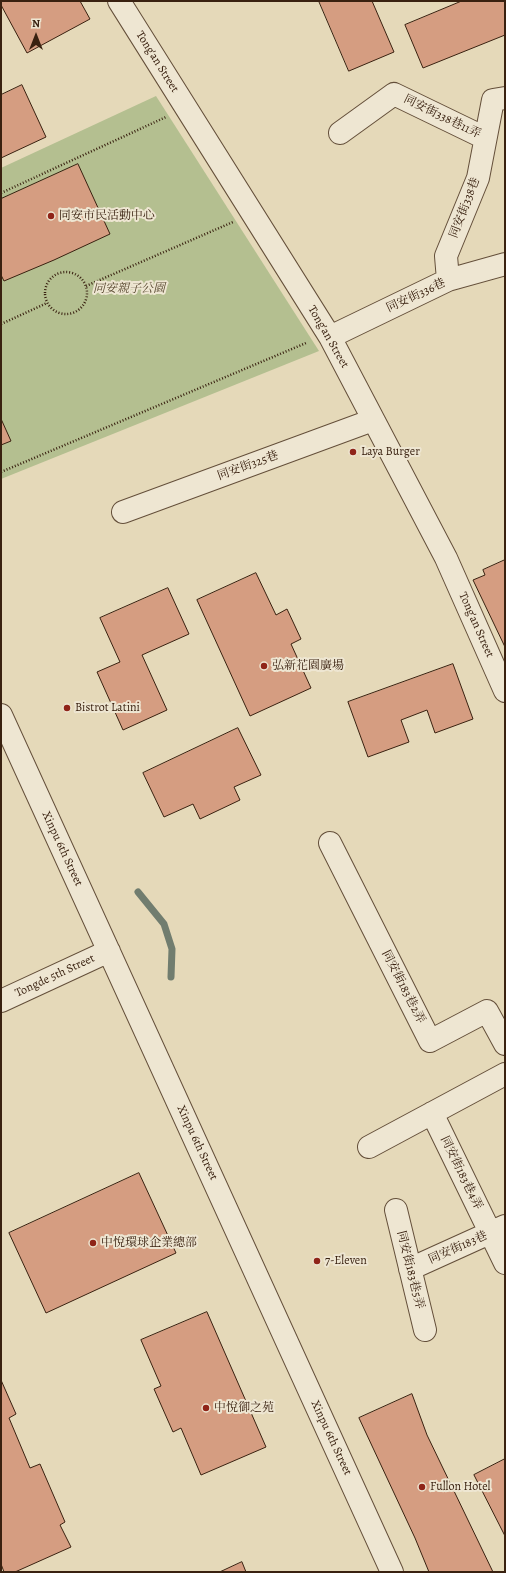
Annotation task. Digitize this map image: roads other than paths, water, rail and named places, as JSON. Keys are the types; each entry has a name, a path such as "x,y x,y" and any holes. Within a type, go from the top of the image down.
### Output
{"street":[{"name":"Tong'an Street","path":"119,1 320,340 373,420 446,558 505,691"},
{"name":"同安街338巷11弄","path":"340,134 394,94 485,138"},
{"name":"同安街338巷","path":"448,280 446,256 478,178 493,100 505,98"},
{"name":"同安街336巷","path":"320,340 448,280 505,264"},
{"name":"同安街325巷","path":"123,512 373,420"},
{"name":"Xinpu 6th Street","path":"1,715 392,1572"},
{"name":"同安街183巷2弄","path":"330,843 430,1041 488,1011 505,1044"},
{"name":"Tongde 5th Street","path":"1,1001 109,951"},
{"path":"369,1147 505,1074"},
{"name":"同安街183巷4弄","path":"432,1113 498,1230 505,1263"},
{"name":"同安街183巷5弄","path":"396,1210 424,1330"},
{"name":"同安街183巷","path":"410,1269 498,1230"}],"waterway":[{"path":"138,892 164,924 172,949 171,977"}],"place":[{"name":"同安市民活動中心","path":"51,216"},
{"name":"Laya Burger","path":"353,452"},
{"name":"弘新花園廣場","path":"264,666"},
{"name":"Bistrot Latini","path":"67,708"},
{"name":"中悅環球企業總部","path":"93,1243"},
{"name":"7-Eleven","path":"317,1261"},
{"name":"中悅御之苑","path":"206,1408"},
{"name":"Fullon Hotel","path":"422,1487"}],"park label":[{"name":"同安親子公園","path":"129,289"}]}
